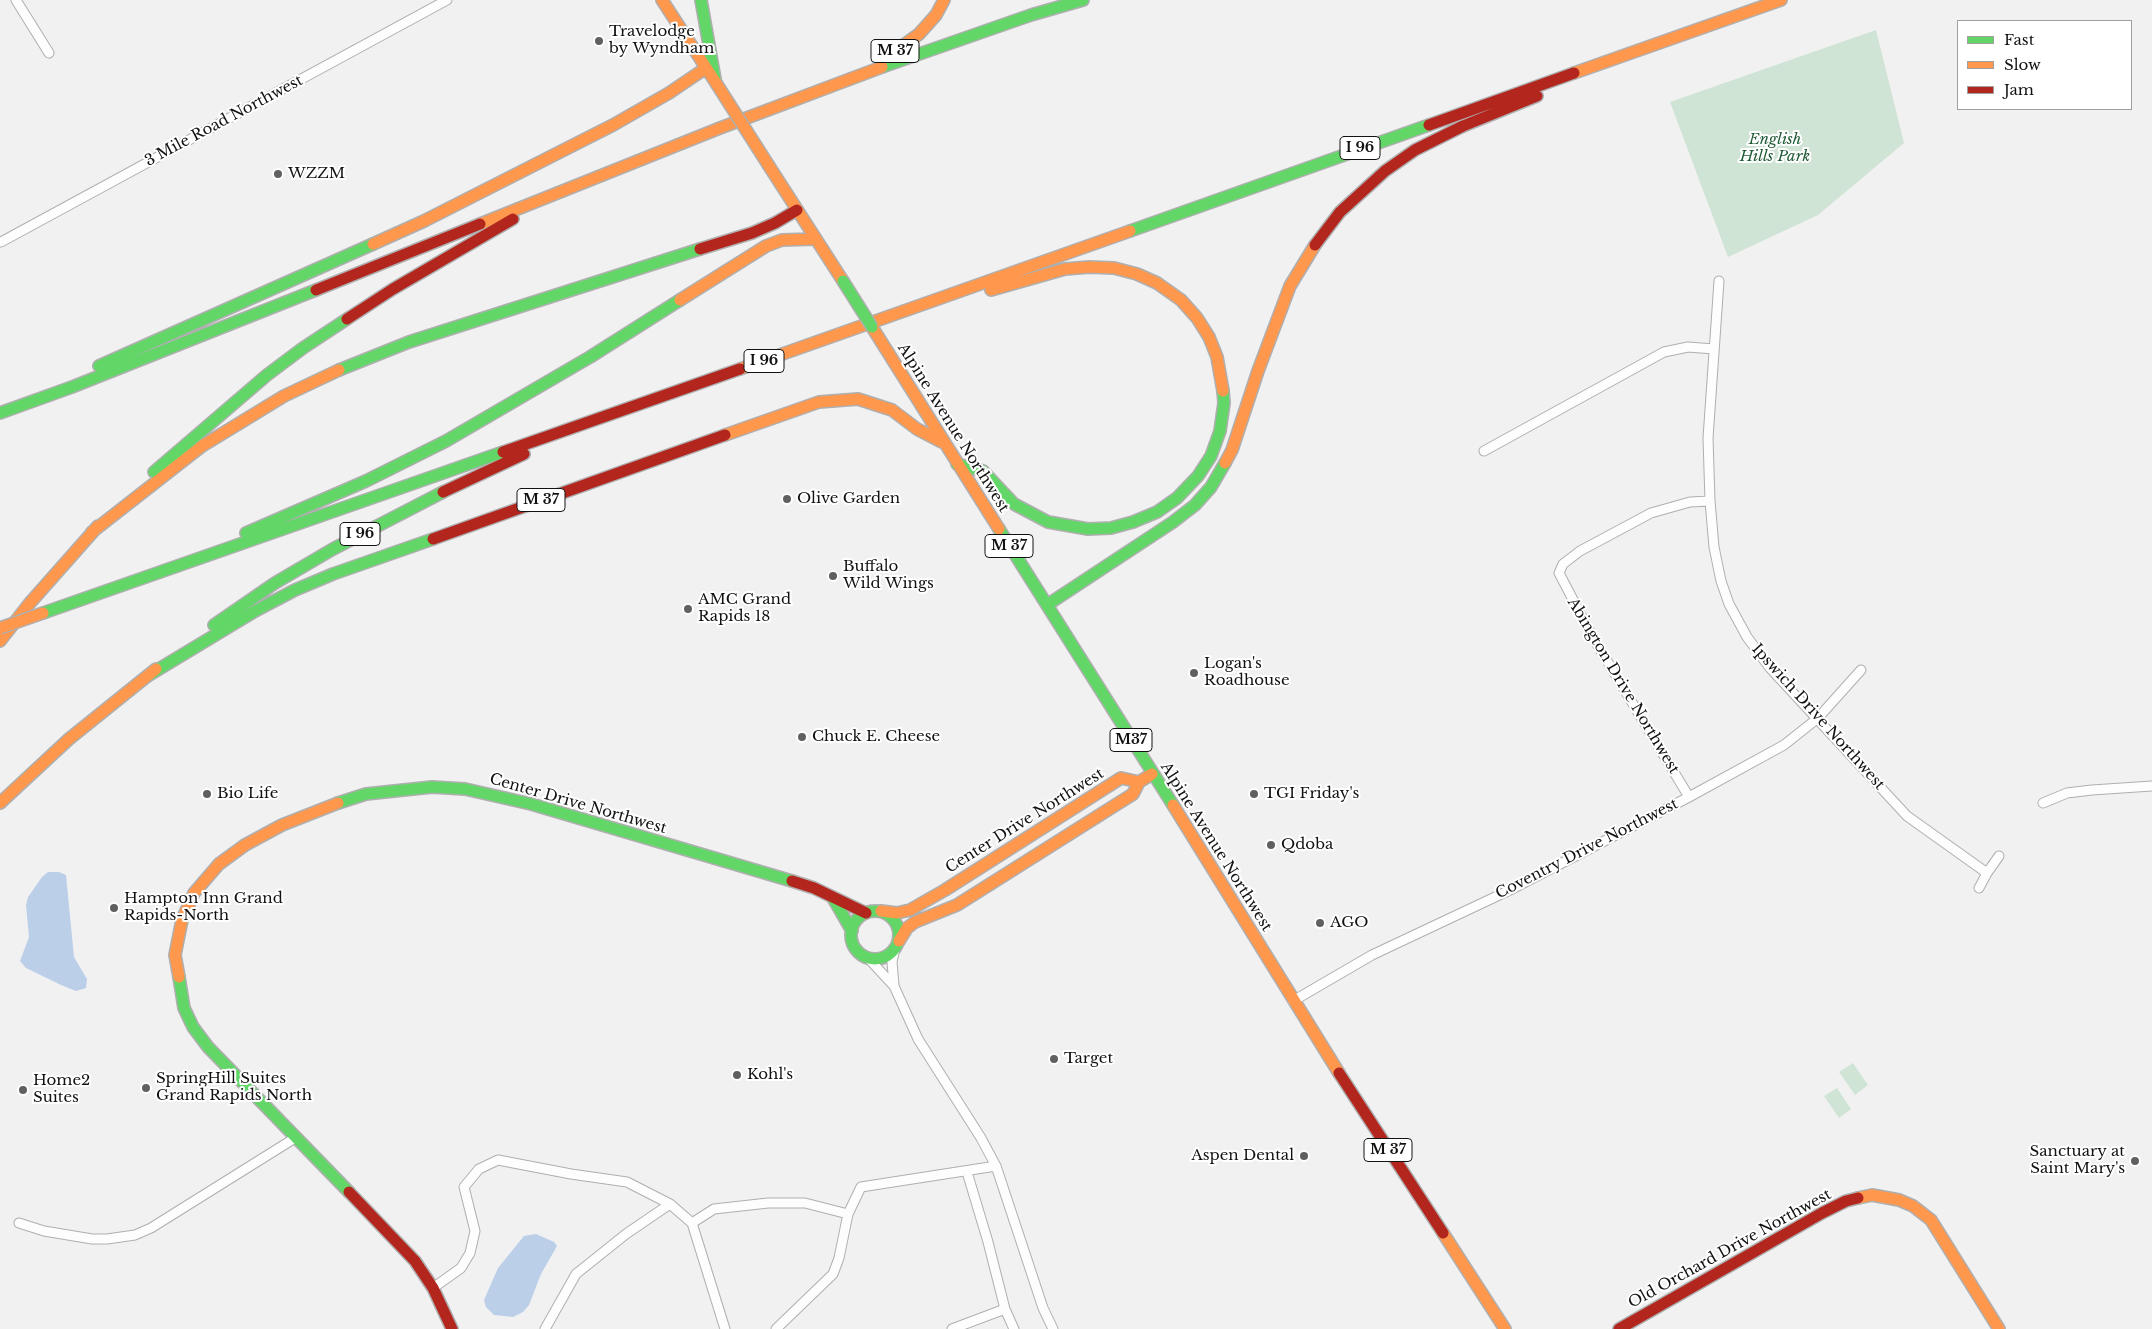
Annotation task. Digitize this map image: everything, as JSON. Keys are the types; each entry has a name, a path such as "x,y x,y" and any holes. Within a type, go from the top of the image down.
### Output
{"main road":[{"name":"Alpine Avenue Northwest","path":"662,0 898,368 1293,1001 1505,1329"},
{"name":"M 37","path":"701,0 716,83"},
{"name":"M 37","path":"832,86 867,64 897,50 919,34 936,15 944,0"},
{"path":"4,412 720,128 973,34 1083,0"},
{"name":"I 96","path":"0,803 69,739 149,675 227,615 275,583 333,549 433,497 560,439 588,424 1781,0"},
{"path":"1046,605 1173,522 1195,505 1211,488 1232,450 1258,371 1290,286 1320,237 1340,212 1363,190 1397,162 1438,138 1641,49"},
{"path":"4,412 62,382 354,254 424,221 613,125 670,93 706,68"},
{"path":"0,640 92,532 156,470 267,375 303,348 394,289 567,190"},
{"path":"92,532 202,446 284,396 345,367 409,342 710,247 775,223 798,210"},
{"path":"775,223 793,224 816,239"},
{"path":"203,556 230,540 350,489 446,441 590,356 766,246 782,240 816,239"},
{"path":"940,298 972,295 1065,270 1081,268 1114,268 1137,274 1157,283 1181,300 1197,318 1217,357 1223,383 1224,403 1220,431 1211,456 1177,498 1157,512 1133,522 1111,528 1088,529 1048,522 1014,504 983,471 957,464"},
{"name":"M 37","path":"149,675 255,610 333,574 819,402 858,399 875,403 892,410 917,429 944,443"},
{"path":"0,628 203,556 416,484 561,431 588,424"},
{"path":"832,897 838,904 852,931 855,947 867,958 883,958 897,945 907,928 915,922 957,905 1133,794 1139,782 1152,774"},
{"name":"Center Drive Northwest","path":"881,911 897,913 915,907 1121,778 1139,782"},
{"name":"Center Drive Northwest","path":"452,1329 433,1288 415,1261 208,1047 193,1027 184,1008 175,955 182,920 194,893 219,864 246,844 324,806 366,794 432,787 466,789 532,804 814,888 866,913"},
{"path":"852,931 854,924 866,913 881,911 888,914 898,926 897,945"},
{"name":"Old Orchard Drive Northwest","path":"1619,1329 1822,1213 1846,1201 1872,1195 1899,1200 1913,1206 1931,1220 1999,1329"}],"street":[{"path":"17,0 49,53"},
{"name":"3 Mile Road Northwest","path":"1,242 447,0"},
{"name":"Ipswich Drive Northwest","path":"1719,281 1708,438 1714,547 1721,581 1729,604 1747,637 1770,668 1908,816 1987,873"},
{"path":"1484,451 1664,352 1688,347 1714,349"},
{"name":"Abington Drive Northwest","path":"1689,797 1592,636 1566,590 1559,573 1563,564 1580,551 1651,513 1690,502 1710,501"},
{"name":"Coventry Drive Northwest","path":"1293,1001 1372,955 1510,890 1689,797 1784,745 1818,718 1861,670"},
{"path":"2043,803 2067,793 2152,786"},
{"path":"1979,888 1999,856"},
{"path":"894,986 892,962 897,945"},
{"path":"867,958 894,986 918,1039 981,1138 996,1166 1043,1308 1053,1329"},
{"path":"19,1223 44,1231 92,1239 107,1240 135,1234 151,1228 295,1138"},
{"path":"433,1288 460,1268 470,1253 475,1231 464,1187 478,1169 498,1160 571,1174 628,1182 670,1204 692,1223 725,1329"},
{"path":"776,1329 833,1274 839,1258 848,1214 861,1187 996,1166"},
{"path":"967,1172 988,1242 1005,1309 1014,1329"},
{"path":"692,1223 714,1210 768,1203 805,1203 848,1214"},
{"path":"545,1329 576,1274 626,1234 670,1204"},
{"path":"952,1329 1005,1309"}],"green space":[{"name":"English Hills Park","path":"1876,30 1904,143 1818,215 1728,257 1670,102"},
{"path":"1853,1063 1868,1085 1855,1095 1839,1072"},
{"path":"1837,1088 1851,1109 1839,1118 1824,1096"}],"water":[{"path":"48,872 59,872 66,875 74,957 87,979 86,988 76,991 26,968 20,961 29,937 26,905 28,897 42,877"},
{"path":"536,1234 554,1242 557,1246 541,1274 529,1305 523,1312 513,1317 494,1315 486,1307 484,1300 498,1268 524,1236"}],"traffic: fast":[{"path":"701,0 715,79"},
{"path":"882,67 1031,15 1083,0"},
{"path":"1130,231 1429,125"},
{"path":"99,366 373,244"},
{"path":"339,370 409,342 700,249"},
{"path":"843,281 872,327"},
{"path":"0,413 72,387 316,290"},
{"path":"246,533 366,481 446,441 590,357 680,300"},
{"path":"154,472 267,375 347,319"},
{"path":"957,464 983,471 1014,504 1048,522 1088,529 1111,528 1133,522 1157,512 1177,498 1198,476 1211,456 1220,431 1224,403 1223,391"},
{"path":"43,613 503,452"},
{"path":"1047,605 1173,522 1195,505 1211,487 1225,463"},
{"path":"214,625 275,583 333,549 443,492"},
{"path":"999,529 1173,805"},
{"path":"149,675 255,611 295,590 333,574 433,539"},
{"path":"338,803 366,794 432,787 465,789 531,804 792,881"},
{"path":"833,898 852,931"},
{"path":"875,911 884,913 892,918 897,926 899,935 897,944 892,952 884,957 875,959 866,957 858,952 853,944 851,935 853,926 858,918 866,913 875,911"},
{"path":"179,977 184,1008 193,1027 208,1047 349,1192"}],"traffic: slow":[{"path":"662,0 716,83"},
{"path":"881,58 897,50 919,34 936,15 944,0"},
{"path":"1574,73 1781,0"},
{"path":"480,224 720,128 882,67"},
{"path":"373,244 424,221 613,125 669,93 706,68"},
{"path":"716,83 769,166"},
{"path":"769,166 843,281"},
{"path":"740,369 1130,231"},
{"path":"680,300 766,246 782,240 815,239"},
{"path":"1225,463 1232,450 1258,371 1290,286 1315,245"},
{"path":"991,290 1065,269 1089,267 1114,268 1137,274 1157,283 1181,300 1197,318 1209,337 1217,357 1223,391"},
{"path":"872,327 999,529"},
{"path":"92,532 202,446 284,396 339,370"},
{"path":"725,435 819,402 858,399 892,410 917,429 942,442"},
{"path":"0,641 29,604 98,526"},
{"path":"0,628 43,613"},
{"path":"0,803 69,739 156,669"},
{"path":"899,941 907,928 915,922 957,905 1133,794 1139,782 1152,774"},
{"path":"881,911 897,913 910,910 945,890 1121,778 1139,782"},
{"path":"179,977 175,955 182,920 194,893 219,864 245,845 282,825 338,803"},
{"path":"1173,805 1339,1073"},
{"path":"1858,1198 1872,1195 1899,1200 1913,1206 1931,1220 1999,1329"},
{"path":"1443,1233 1505,1329"}],"traffic: jam":[{"path":"1429,125 1574,73"},
{"path":"1315,245 1340,212 1385,171 1415,150 1463,126 1537,96"},
{"path":"700,249 752,233 775,223 797,210"},
{"path":"347,319 393,289 513,219"},
{"path":"316,290 480,224"},
{"path":"503,452 740,369"},
{"path":"433,539 725,435"},
{"path":"443,492 524,454"},
{"path":"792,881 814,888 866,913"},
{"path":"1339,1073 1443,1233"},
{"path":"349,1192 415,1261 433,1288 452,1329"},
{"path":"1619,1329 1822,1213 1846,1201 1858,1198"}],"place":[{"name":"Travelodge by Wyndham","path":"599,41"},
{"name":"WZZM","path":"278,174"},
{"name":"Olive Garden","path":"787,499"},
{"name":"Buffalo Wild Wings","path":"833,576"},
{"name":"AMC Grand Rapids 18","path":"688,609"},
{"name":"Logan's Roadhouse","path":"1194,673"},
{"name":"Chuck E. Cheese","path":"802,737"},
{"name":"Bio Life","path":"207,794"},
{"name":"TGI Friday's","path":"1254,794"},
{"name":"Qdoba","path":"1271,845"},
{"name":"Hampton Inn Grand Rapids-North","path":"114,908"},
{"name":"AGO","path":"1320,923"},
{"name":"Target","path":"1054,1059"},
{"name":"Kohl's","path":"737,1075"},
{"name":"SpringHill Suites Grand Rapids North","path":"146,1088"},
{"name":"Home2 Suites","path":"23,1090"},
{"name":"Aspen Dental","path":"1304,1156"},
{"name":"Sanctuary at Saint Mary's","path":"2135,1161"}]}
